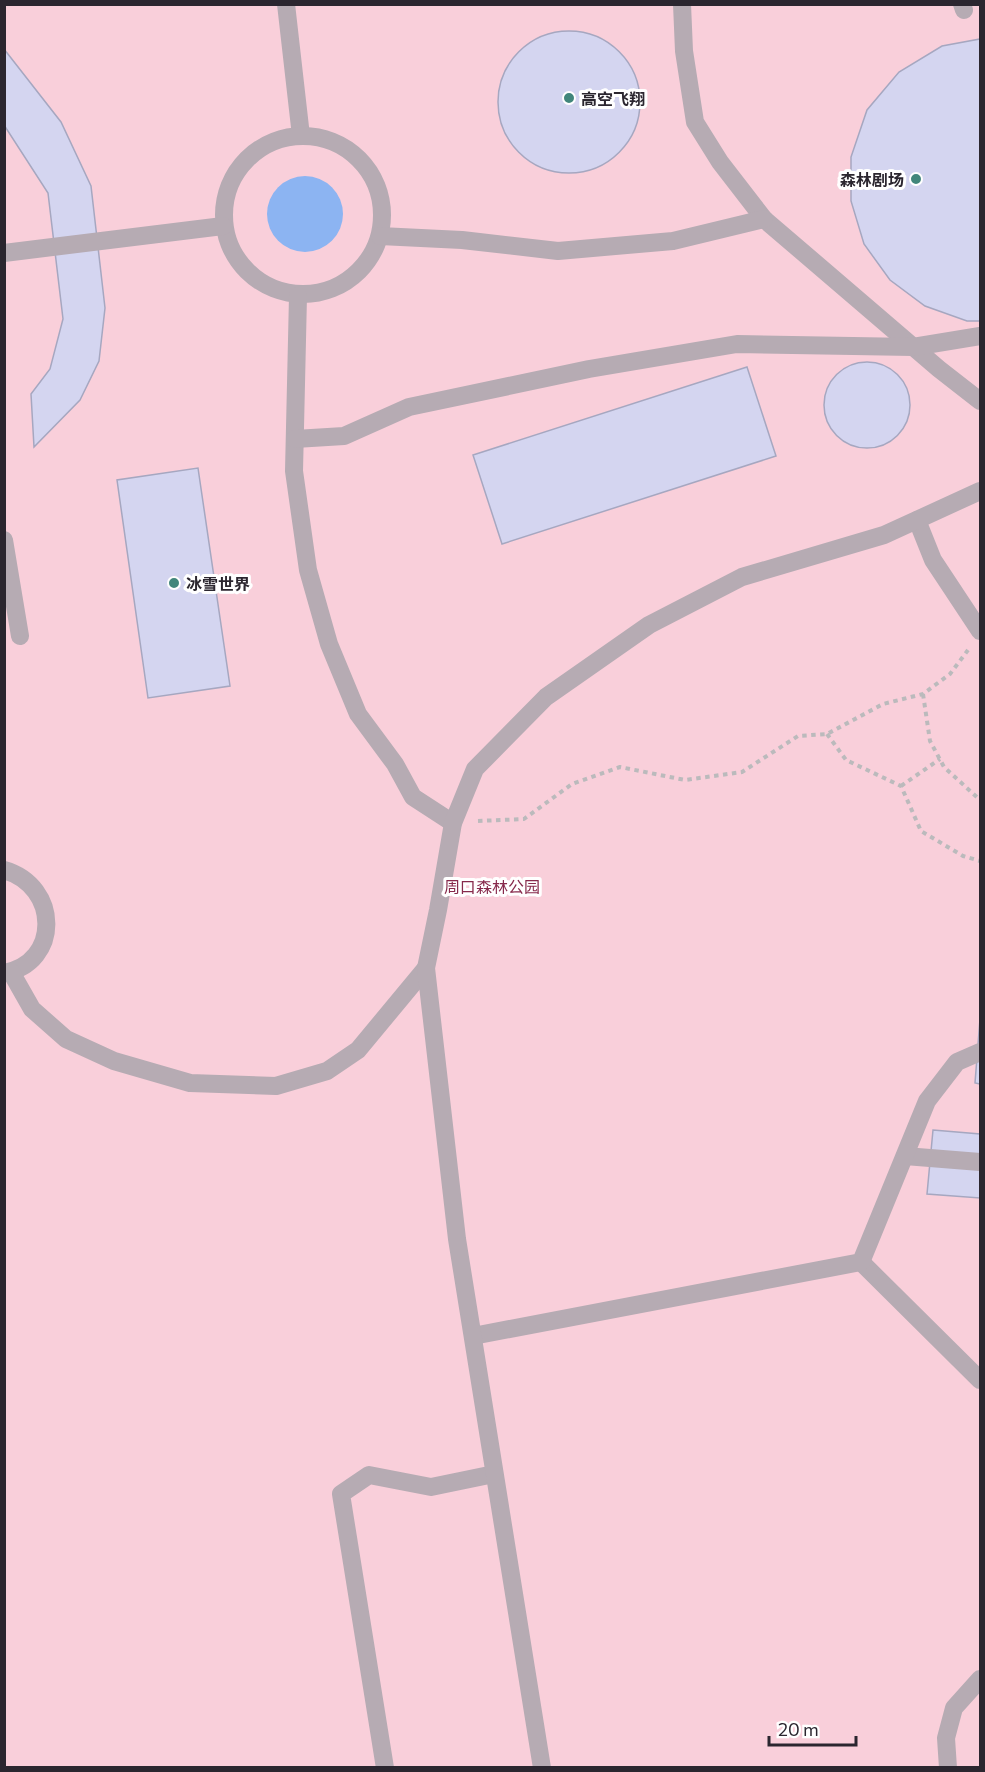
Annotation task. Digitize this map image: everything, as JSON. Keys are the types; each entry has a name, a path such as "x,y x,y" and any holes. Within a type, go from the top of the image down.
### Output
{"street":[{"path":"285,4 301,136"},
{"path":"682,4 684,51 695,122 720,162 765,219 913,347 981,401"},
{"path":"301,136 324,138 347,148 366,165 378,187 383,211 380,236 369,259 350,279 326,291 298,296 271,289 248,274 231,252 223,226 224,198 235,172 253,152 275,140 301,136"},
{"path":"380,236 462,240 558,251 674,241 765,219"},
{"path":"4,253 223,226"},
{"path":"298,296 294,471 308,570 329,644 358,714 395,764 413,797 453,823"},
{"path":"295,439 344,436 410,407 589,369 737,344 913,347 981,336"},
{"path":"542,1767 457,1239 426,968 453,823 476,769 538,705 546,697 649,625 742,577 884,535 981,491"},
{"path":"916,520 933,560 977,637"},
{"path":"4,540 20,636"},
{"path":"4,870 23,878 36,889 44,904 47,920 45,937 38,952 26,965 8,973 32,1009 66,1039 114,1061 190,1083 276,1086 327,1071 358,1050 426,968"},
{"path":"861,1262 927,1101 957,1062 981,1052"},
{"path":"905,1156 981,1162"},
{"path":"472,1336 861,1262"},
{"path":"861,1262 981,1380"},
{"path":"385,1767 341,1494 369,1475 431,1487 494,1474"},
{"path":"948,1767 946,1738 954,1708 981,1679"}],"path":[{"path":"453,823 524,819 572,784 620,766 685,780 742,772 798,736 827,734 883,704 923,694 950,674 977,637"},
{"path":"923,694 930,741 944,767 981,800"},
{"path":"827,734 846,760 901,786 921,831 963,856 981,861"},
{"path":"901,786 940,759"}],"green space":[{"name":"周口森林公园","path":"5,5 980,5 980,1767 5,1767"}],"water":[{"path":"305,176 319,179 332,187 340,200 343,214 340,228 332,241 319,249 305,252 291,249 278,241 270,228 267,214 270,200 278,187 291,179"}],"building":[{"name":"高空飞翔","path":"569,31 596,36 620,51 635,75 640,102 635,129 620,153 596,168 569,173 542,168 518,153 503,129 498,102 503,75 518,51 542,36"},
{"name":"森林剧场","path":"980,39 980,321 967,321 925,306 890,280 864,244 851,201 851,157 867,110 899,72 942,46"},
{"path":"4,49 61,122 91,186 105,308 99,361 80,400 34,447 31,394 50,369 63,319 48,193 4,125"},
{"path":"867,362 883,366 897,375 906,389 910,405 906,421 897,435 883,444 867,448 851,444 837,435 828,421 824,405 828,389 837,375 851,366"},
{"path":"747,367 776,456 502,544 473,455"},
{"name":"冰雪世界","path":"198,468 230,686 148,698 117,480"},
{"path":"980,1019 980,1084 975,1083"},
{"path":"933,1130 980,1134 980,1198 927,1194"}],"place":[{"name":"高空飞翔","path":"569,98"},
{"name":"森林剧场","path":"916,179"},
{"name":"冰雪世界","path":"174,583"}]}
